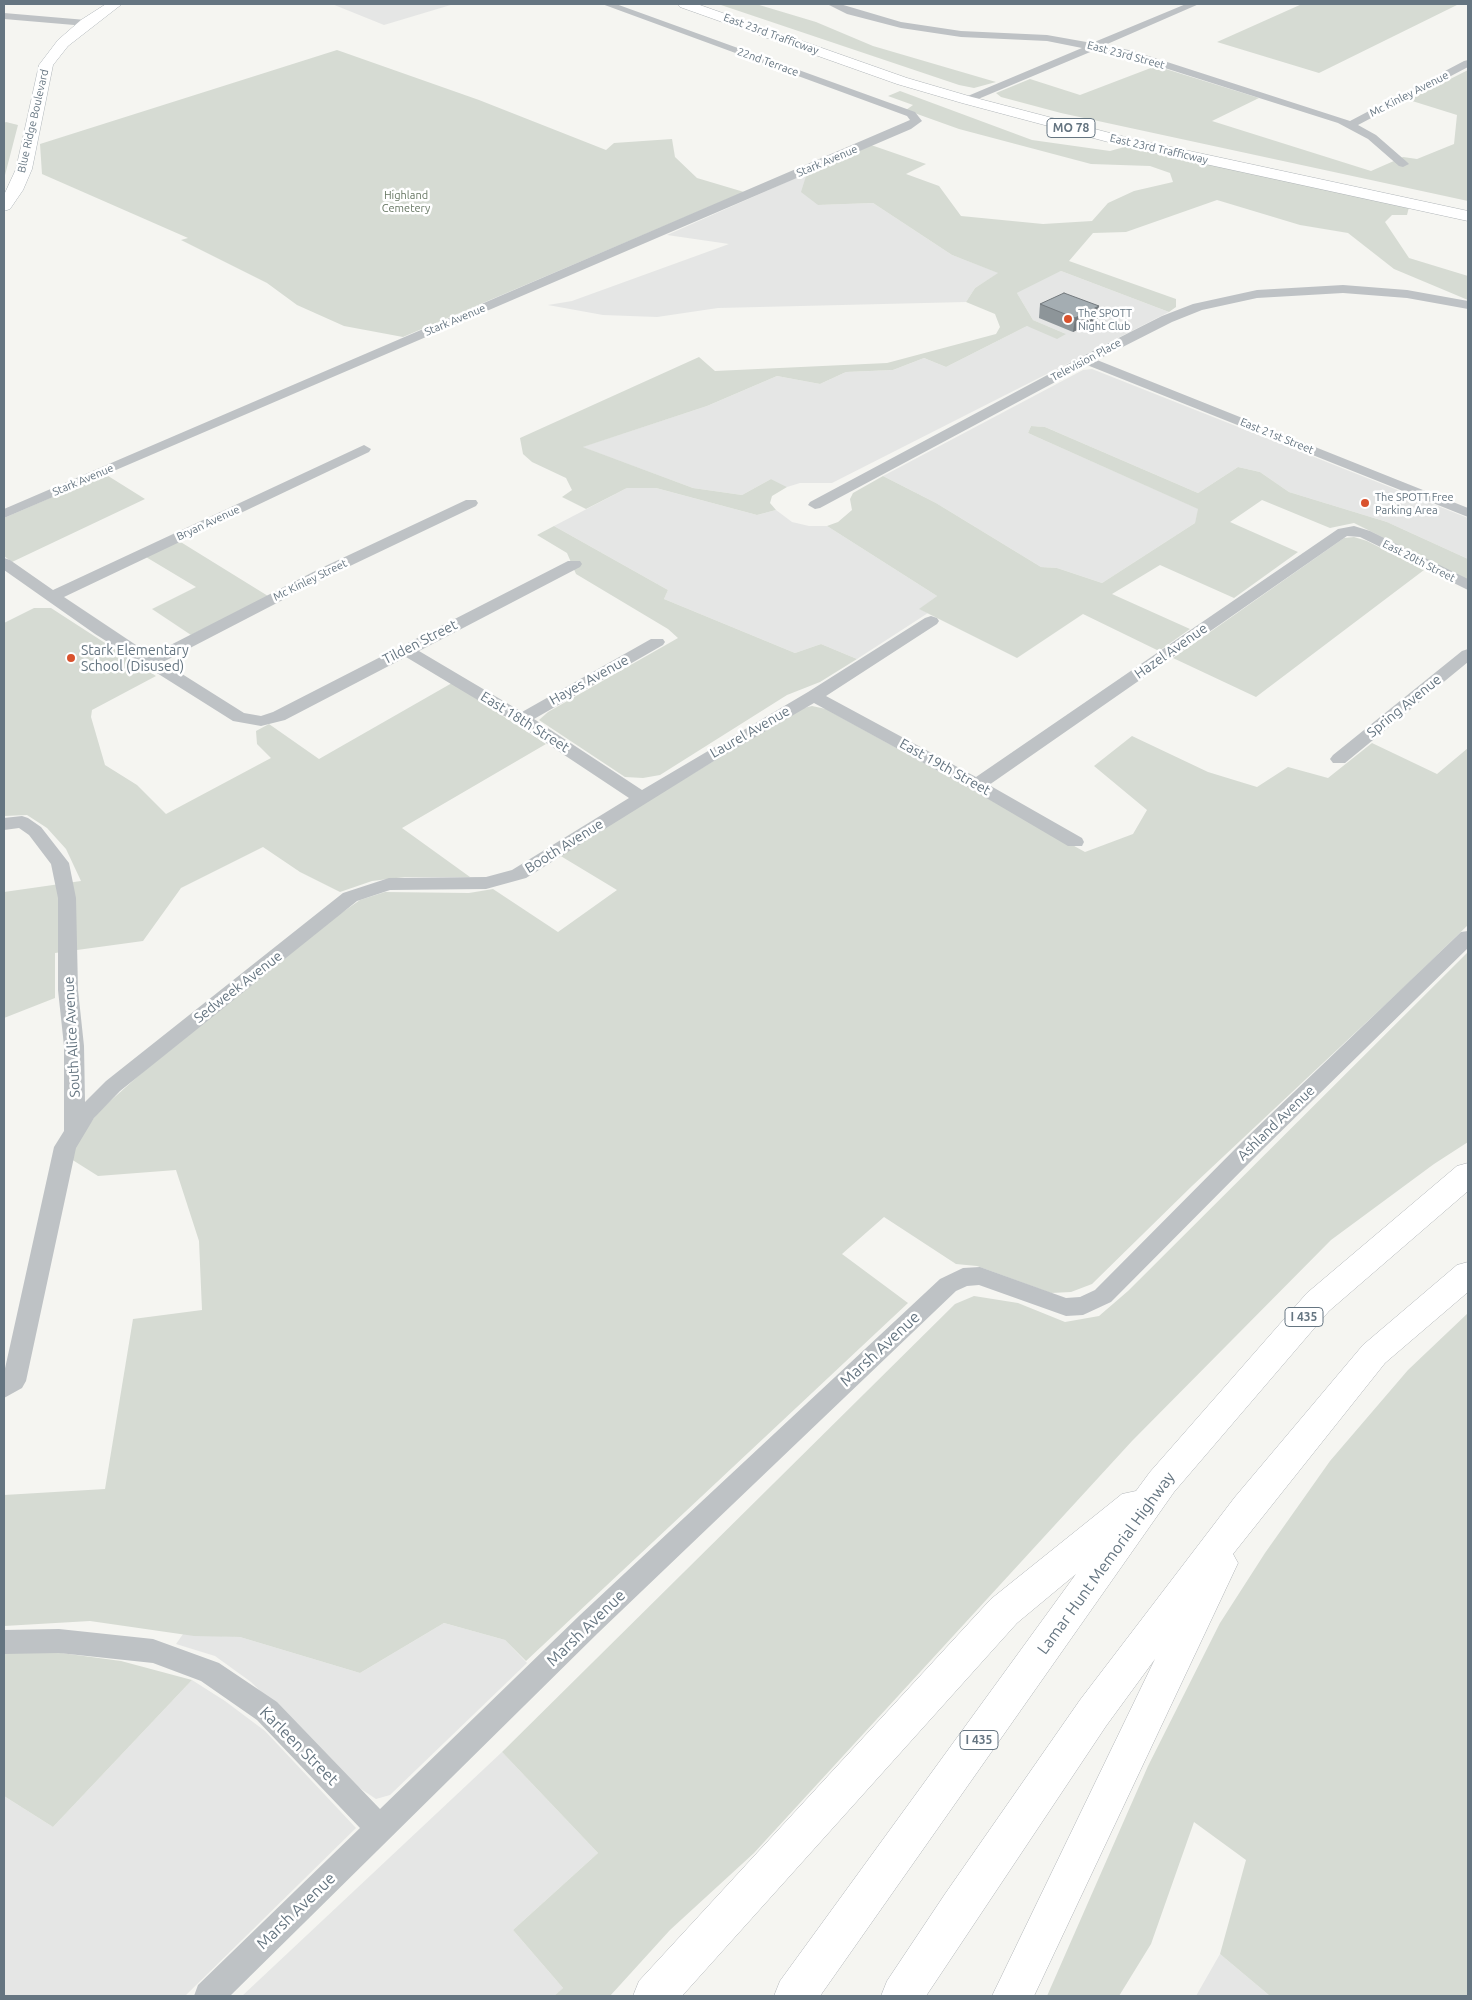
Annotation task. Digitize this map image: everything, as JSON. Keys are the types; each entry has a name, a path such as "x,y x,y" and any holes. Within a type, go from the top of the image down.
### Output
{"main road":[{"name":"Blue Ridge Boulevard","path":"4,206 15,190 24,169 46,65 63,43 86,23 115,4"},
{"name":"East 23rd Trafficway","path":"685,4 902,81 972,98 1468,206"},
{"name":"East 23rd Trafficway","path":"708,4 972,98 1127,142 1467,226"},
{"name":"Lamar Hunt Memorial Highway","path":"795,1996 1162,1482 1318,1302 1468,1174"},
{"path":"902,1996 959,1908 1093,1713 1247,1508 1374,1354 1468,1274"},
{"path":"654,1996 1004,1611 1162,1482"},
{"path":"1013,1996 1247,1508"}],"street":[{"name":"22nd Terrace","path":"607,4 911,114 915,117 916,121 907,127"},
{"name":"East 23rd Street","path":"832,4 874,19 920,28 961,34 1047,38 1096,46 1138,56 1350,125 1372,137 1402,164"},
{"path":"972,98 1194,4"},
{"path":"4,16 86,23"},
{"name":"Mc Kinley Avenue","path":"1350,125 1468,63"},
{"name":"Stark Avenue","path":"4,514 907,127"},
{"name":"Television Place","path":"815,505 1086,360 1166,319 1198,306 1257,294 1316,289 1375,290 1468,305"},
{"name":"East 21st Street","path":"1086,360 1468,513"},
{"name":"Bryan Avenue","path":"52,597 364,449"},
{"name":"Mc Kinley Street","path":"152,662 323,573 470,503"},
{"name":"Hazel Avenue","path":"978,784 1342,532 1354,531 1369,536"},
{"name":"East 20th Street","path":"1369,536 1468,585"},
{"path":"4,562 52,597 152,662"},
{"name":"Tilden Street","path":"152,662 239,717 249,720 266,720 278,716 574,564"},
{"name":"Laurel Avenue","path":"641,798 814,696 931,621"},
{"name":"Hayes Avenue","path":"522,718 657,642"},
{"name":"East 18th Street","path":"406,650 522,718 641,798"},
{"name":"Spring Avenue","path":"1339,759 1468,654"},
{"name":"East 19th Street","path":"814,696 978,784 1075,842"},
{"name":"Booth Avenue","path":"423,884 486,883 519,874 641,798"},
{"name":"South Alice Avenue","path":"9,1384 65,1147 75,1132 74,1046 68,990 68,898 60,863 35,831 13,823"},
{"name":"Sedweek Avenue","path":"75,1132 86,1113 113,1086 350,897 389,884 423,884"},
{"name":"Ashland Avenue","path":"974,1276 980,1276 1066,1307 1083,1306 1103,1296 1254,1144 1468,937"},
{"name":"Marsh Avenue","path":"210,1996 589,1624 948,1285 963,1277 974,1276"},
{"name":"Karleen Street","path":"4,1642 59,1641 153,1652 210,1672 267,1711 380,1829"}],"shaded area":[{"path":"332,4 454,4 384,25"},
{"path":"807,173 818,205 873,203 952,255 999,273 975,288 966,302 718,308 657,317 603,315 548,305 572,301 729,244 667,235"},
{"path":"1061,271 1169,312 832,483 800,483 787,487 771,479 742,495 693,488 582,447 707,406 777,376 820,384 846,372 893,370 924,358 946,367 1027,326 1066,334 1033,320 1017,293"},
{"path":"1092,369 1468,518 1468,559 1387,522 1289,492 1260,472 1238,467 1198,493 1045,427 1031,426 1028,433 1199,509 1195,523 1102,583 1057,568 1041,567 936,503 883,476 1083,370"},
{"path":"627,488 656,488 757,515 776,510 792,522 809,526 827,526 937,596 920,609 928,613 857,659 821,644 795,653 664,599 668,590 554,526"},
{"path":"444,1623 505,1640 527,1663 390,1795 376,1799 358,1787 251,1682 215,1656 176,1644 183,1634 240,1637 360,1673"},
{"path":"192,1680 225,1701 265,1731 356,1828 185,1996 4,1996 4,1796 53,1827"},
{"path":"502,1752 598,1853 513,1930 563,1988 554,1996 242,1996"},
{"path":"1220,1954 1270,1996 1196,1996"}],"green space":[{"path":"718,4 756,4 816,22 873,46 996,82 974,88 959,85"},
{"path":"1302,4 1459,4 1319,73 1217,42"},
{"name":"Highland Cemetery","path":"337,50 479,100 606,150 614,143 672,139 675,157 697,178 744,192 403,337 344,326 297,305 267,283 181,240 188,238 42,174 40,144"},
{"path":"1156,66 1259,98 1212,121 1371,171 1403,157 1417,159 1454,144 1457,115 1409,100 1468,70 1468,201 1061,113 1001,97 996,93 1030,79 1080,95"},
{"path":"900,91 1032,140 1110,151 1128,146 1409,207 1407,215 1392,215 1385,222 1409,258 1468,276 1468,300 1394,269 1348,233 1300,225 1217,200 1126,232 1093,233 1069,261 1176,299 1176,307 1169,312 1061,271 1017,293 1033,320 1066,334 1057,339 1027,326 946,367 924,358 893,370 846,372 820,384 777,376 707,406 583,447 693,488 742,495 771,479 787,487 772,496 770,503 776,510 757,515 656,488 627,488 586,509 562,497 572,490 566,478 532,462 523,454 520,438 699,357 715,371 887,363 996,334 1000,327 995,314 966,302 975,288 998,273 952,255 873,203 818,205 801,192 807,173 871,145 926,164 906,174 939,186 961,216 1043,224 1092,221 1108,203 1134,191 1173,182 1170,173 1150,166 1091,164 959,129 906,110 913,105 888,96"},
{"path":"4,123 18,125 4,179"},
{"path":"1031,426 1045,427 1198,493 1238,467 1260,472 1289,492 1387,522 1468,559 1468,580 1354,523 1330,528 1262,500 1230,522 1298,552 1234,598 1160,565 1112,594 1190,629 1159,651 1083,614 1017,658 919,609 937,596 827,526 838,522 852,510 850,499 853,493 883,476 936,503 1041,567 1057,568 1102,583 1195,523 1198,509 1028,433"},
{"path":"105,474 145,499 12,562 4,556 4,518"},
{"path":"554,526 668,590 664,599 795,653 821,644 857,659 820,682 787,695 660,775 643,778 625,777 539,720 548,712 678,638 668,629 576,574 567,553 537,535"},
{"path":"1354,537 1367,541 1424,570 1256,697 1173,658 1344,538"},
{"path":"179,541 268,596 191,635 152,609 196,587 146,557"},
{"path":"34,608 51,608 156,676 92,710 91,717 105,765 137,785 166,814 271,758 257,744 256,731 269,724 319,759 452,683 546,744 402,828 470,877 405,877 372,881 340,892 300,872 263,847 181,888 143,941 55,953 55,998 4,1018 4,892 81,881 66,849 47,828 27,815 4,816 4,623"},
{"path":"812,706 826,709 1085,852 1133,834 1147,810 1094,766 1132,736 1208,772 1257,787 1288,767 1328,778 1372,743 1437,774 1468,748 1468,925 1192,1186 1092,1284 1071,1292 1051,1293 977,1266 956,1264 884,1217 842,1254 908,1303 526,1661 505,1640 444,1623 360,1673 240,1637 194,1636 90,1621 4,1626 4,1495 105,1489 133,1319 202,1310 199,1241 176,1170 98,1176 71,1159 78,1140 99,1111 145,1070 337,916 360,900 385,892 469,893 493,889 558,932 617,890 559,855 799,709"},
{"path":"1468,952 1468,1142 1434,1164 1331,1240 1132,1441 754,1853 670,1930 610,1996 554,1996 563,1988 513,1930 598,1853 502,1752 955,1304 974,1296 1018,1303 1065,1322 1099,1316 1128,1291"},
{"path":"1468,1313 1468,1996 1270,1996 1220,1954 1246,1860 1194,1822 1151,1944 1119,1996 1047,1996 1148,1766 1220,1623 1265,1553 1330,1461 1408,1370"},
{"path":"4,1653 61,1653 121,1661 192,1680 53,1827 4,1796"}],"building":[{"path":"1064,293 1099,306 1075,318 1040,304"}],"place":[{"name":"The SPOTT Night Club","path":"1068,319"},
{"name":"The SPOTT Free Parking Area","path":"1365,503"},
{"name":"Stark Elementary School (Disused)","path":"71,658"}]}
